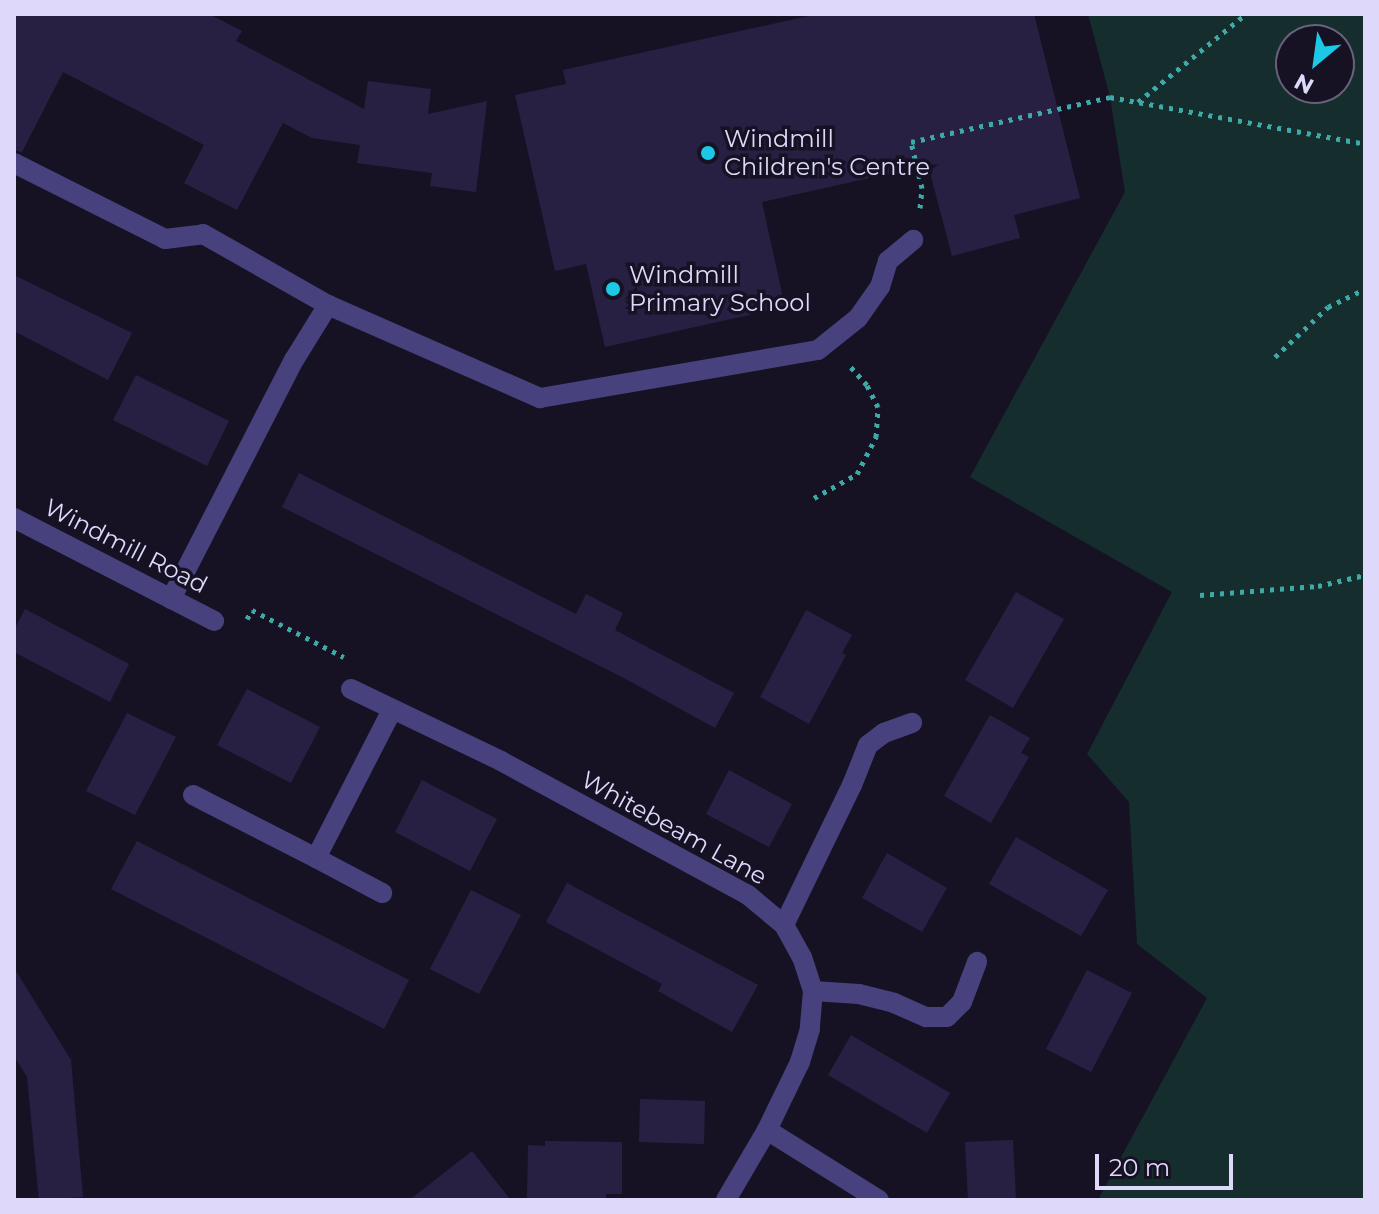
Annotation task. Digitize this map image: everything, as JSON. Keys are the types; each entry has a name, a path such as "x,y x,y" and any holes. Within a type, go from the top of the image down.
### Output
{"street":[{"path":"14,163 165,239 203,234 328,305 540,398 818,350 858,318 880,287 888,261 913,240"},
{"path":"171,599 294,360 328,305"},
{"name":"Windmill Road","path":"14,518 214,621"},
{"name":"Whitebeam Lane","path":"351,689 501,761 748,895 784,925 802,957 813,991 810,1029 800,1062 767,1130 726,1200"},
{"path":"316,858 392,710"},
{"path":"784,925 852,785 868,745 884,733 912,723"},
{"path":"193,795 382,893"},
{"path":"813,991 859,994 894,1003 926,1017 947,1017 962,1002 977,962"},
{"path":"767,1130 879,1200"}],"path":[{"path":"1137,102 1246,14"},
{"path":"913,240 920,218 922,188 911,142 1110,97 1365,144"},
{"path":"1275,357 1328,307 1365,289"},
{"path":"814,498 857,474 876,437 878,407 867,385 843,359 818,350"},
{"path":"1200,595 1318,586 1365,575"},
{"path":"214,621 239,634 252,610 364,667 351,689"}],"green space":[{"path":"1088,14 1365,14 1365,1200 1098,1200 1207,998 1137,944 1129,802 1087,754 1172,592 970,477 1125,192 1110,97"}],"building":[{"path":"14,14 209,14 242,31 236,41 364,109 368,81 431,89 428,114 487,101 476,192 430,186 432,173 357,163 360,145 312,138 283,123 237,210 184,183 204,145 63,72 22,152 14,150"},
{"path":"818,14 1034,14 1080,198 1014,215 1020,238 952,256 928,165 762,202 785,307 605,347 586,264 555,271 515,95 566,84 563,70"},
{"path":"14,275 132,333 108,380 14,331"},
{"path":"136,375 229,421 207,466 113,420"},
{"path":"299,473 576,614 586,594 623,613 615,630 734,693 715,728 622,677 282,507"},
{"path":"1016,592 1064,619 1013,708 965,680"},
{"path":"25,609 129,664 110,702 14,652 14,630"},
{"path":"806,610 852,635 842,653 846,655 809,724 760,697"},
{"path":"247,689 320,727 291,783 217,745"},
{"path":"127,713 176,737 135,815 86,791"},
{"path":"990,715 1030,738 1021,753 1029,757 991,823 944,796"},
{"path":"729,770 792,804 769,847 706,814"},
{"path":"422,780 497,819 470,871 395,832"},
{"path":"1016,837 1108,890 1081,936 989,884"},
{"path":"137,841 409,980 384,1029 111,889"},
{"path":"887,853 947,888 922,932 862,898"},
{"path":"567,883 758,985 732,1032 658,991 662,984 546,922"},
{"path":"471,890 521,915 479,994 430,969"},
{"path":"14,968 71,1060 83,1197 39,1200 27,1077 14,1056"},
{"path":"1087,970 1132,993 1091,1072 1046,1049"},
{"path":"851,1035 950,1093 927,1133 828,1075"},
{"path":"640,1099 705,1101 704,1144 639,1142"},
{"path":"1013,1140 1016,1200 968,1200 965,1142"},
{"path":"545,1141 622,1142 622,1194 606,1194 606,1198 527,1198 528,1145 545,1146"},
{"path":"472,1151 509,1198 412,1198"}],"place":[{"name":"Windmill Children's Centre","path":"708,153"},
{"name":"Windmill Primary School","path":"613,289"}]}
